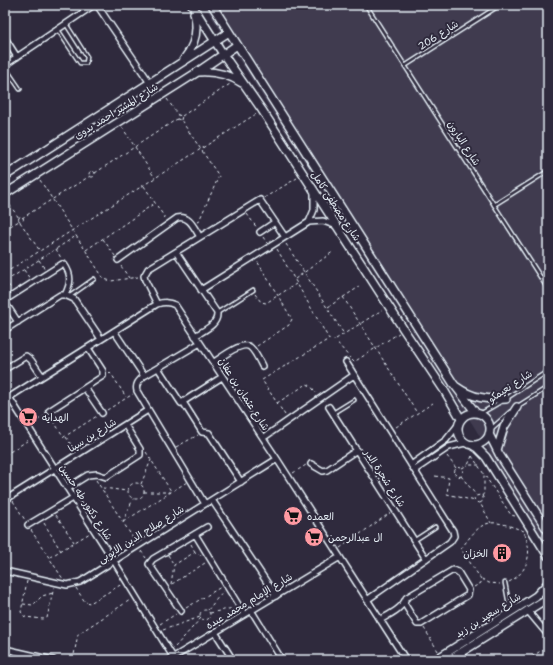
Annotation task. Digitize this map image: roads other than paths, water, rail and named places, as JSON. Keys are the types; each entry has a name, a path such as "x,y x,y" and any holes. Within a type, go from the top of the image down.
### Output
{"street":[{"path":"5,66 58,29 96,5 150,83"},
{"name":"شارع مصطفى كامل","path":"212,5 453,383 478,414"},
{"path":"181,63 190,51 196,37 197,22 192,6"},
{"name":"شارع مصطفى كامل","path":"192,6 247,87 388,306 449,397 460,422"},
{"name":"شارع المشير احمد بدوى","path":"5,176 229,32"},
{"path":"5,38 17,57"},
{"name":"شارع المشير احمد بدوى","path":"5,194 238,45"},
{"path":"196,73 217,72 237,80 247,87"},
{"path":"309,222 315,203 314,190"},
{"path":"7,398 157,304 145,280 144,276 148,269 260,200 284,238"},
{"path":"118,260 177,218 187,218 200,237"},
{"path":"201,290 309,222 323,221 338,227"},
{"path":"260,232 275,222"},
{"path":"176,252 217,313 218,318 216,322 195,336"},
{"path":"18,322 6,302 7,299 60,265 64,264 70,277 67,296"},
{"path":"5,330 60,295 67,296 77,303 101,339"},
{"name":"شارع عثمان بن عفان","path":"157,304 163,302 174,305 263,438 406,660"},
{"path":"114,331 144,376"},
{"path":"200,343 144,376 138,381 136,386 137,391 148,410 205,504"},
{"path":"213,363 240,346 246,346 250,347 262,366"},
{"path":"49,411 103,376 103,371 88,348"},
{"path":"5,369 26,356 31,360 42,376"},
{"path":"346,362 412,464 454,533 452,540 367,600"},
{"path":"158,368 180,403 183,402 202,432 209,433 241,482"},
{"path":"263,438 354,375"},
{"path":"183,402 222,377"},
{"path":"453,383 467,393 484,399 506,399"},
{"path":"85,388 102,414"},
{"path":"449,397 454,399 456,398 459,391"},
{"name":"شارع دكتور طه حسين","path":"7,398 28,426 114,561 170,652 171,659"},
{"name":"شارع شجرة الدر","path":"329,407 426,559"},
{"path":"489,461 492,455 498,452 504,427 517,407"},
{"name":"شارع بن سينا","path":"5,500 148,410"},
{"path":"412,464 446,440 466,415 478,414 488,422 490,432 498,452 548,531"},
{"path":"460,422 457,429 459,437 482,453 489,461 548,555"},
{"path":"67,488 88,475 93,474 106,477 140,455 140,449 125,425"},
{"path":"415,470 449,448 468,444 476,445 484,441 490,432"},
{"path":"311,464 322,471 327,470 357,450"},
{"name":"شارع صلاح الدين الايوبى","path":"5,571 67,585 80,582 276,459"},
{"path":"28,525 73,498"},
{"path":"212,500 276,596"},
{"path":"181,611 149,564 153,559 207,527"},
{"path":"195,534 244,614"},
{"name":"شارع الإمام محمد عبده","path":"171,659 340,557"},
{"path":"380,620 399,608 404,603 406,598 455,570 458,572 469,590 468,596 421,624 417,624 404,603"},
{"name":"شارع سعيد بن زيد","path":"438,658 541,592 548,583"},
{"path":"541,592 546,598"},
{"name":"شارع سعيد بن زيد","path":"449,660 546,598"},
{"path":"251,610 282,660"},
{"path":"527,610 548,634"},
{"path":"215,632 233,660"},
{"path":"5,649 53,660"}],"lane":[{"name":"شارع البارون","path":"366,5 548,289"},
{"name":"شارع 206","path":"405,66 500,5"},
{"path":"58,29 80,63 86,63 87,57 66,24"},
{"path":"5,66 20,89"},
{"path":"494,206 548,171"},
{"path":"67,296 94,279"},
{"path":"217,313 253,290"},
{"name":"شارع نعيمكو","path":"478,414 506,399 548,371"},
{"path":"490,432 517,407 548,387"},
{"path":"333,413 354,400"},
{"path":"415,540 435,527"},
{"path":"505,583 510,613"}],"place":[{"name":"الهدايه","path":"28,417"},
{"name":"العمده","path":"293,516"},
{"name":"ال عبدالرحمن","path":"314,537"},
{"name":"الخزان","path":"502,553"}]}
